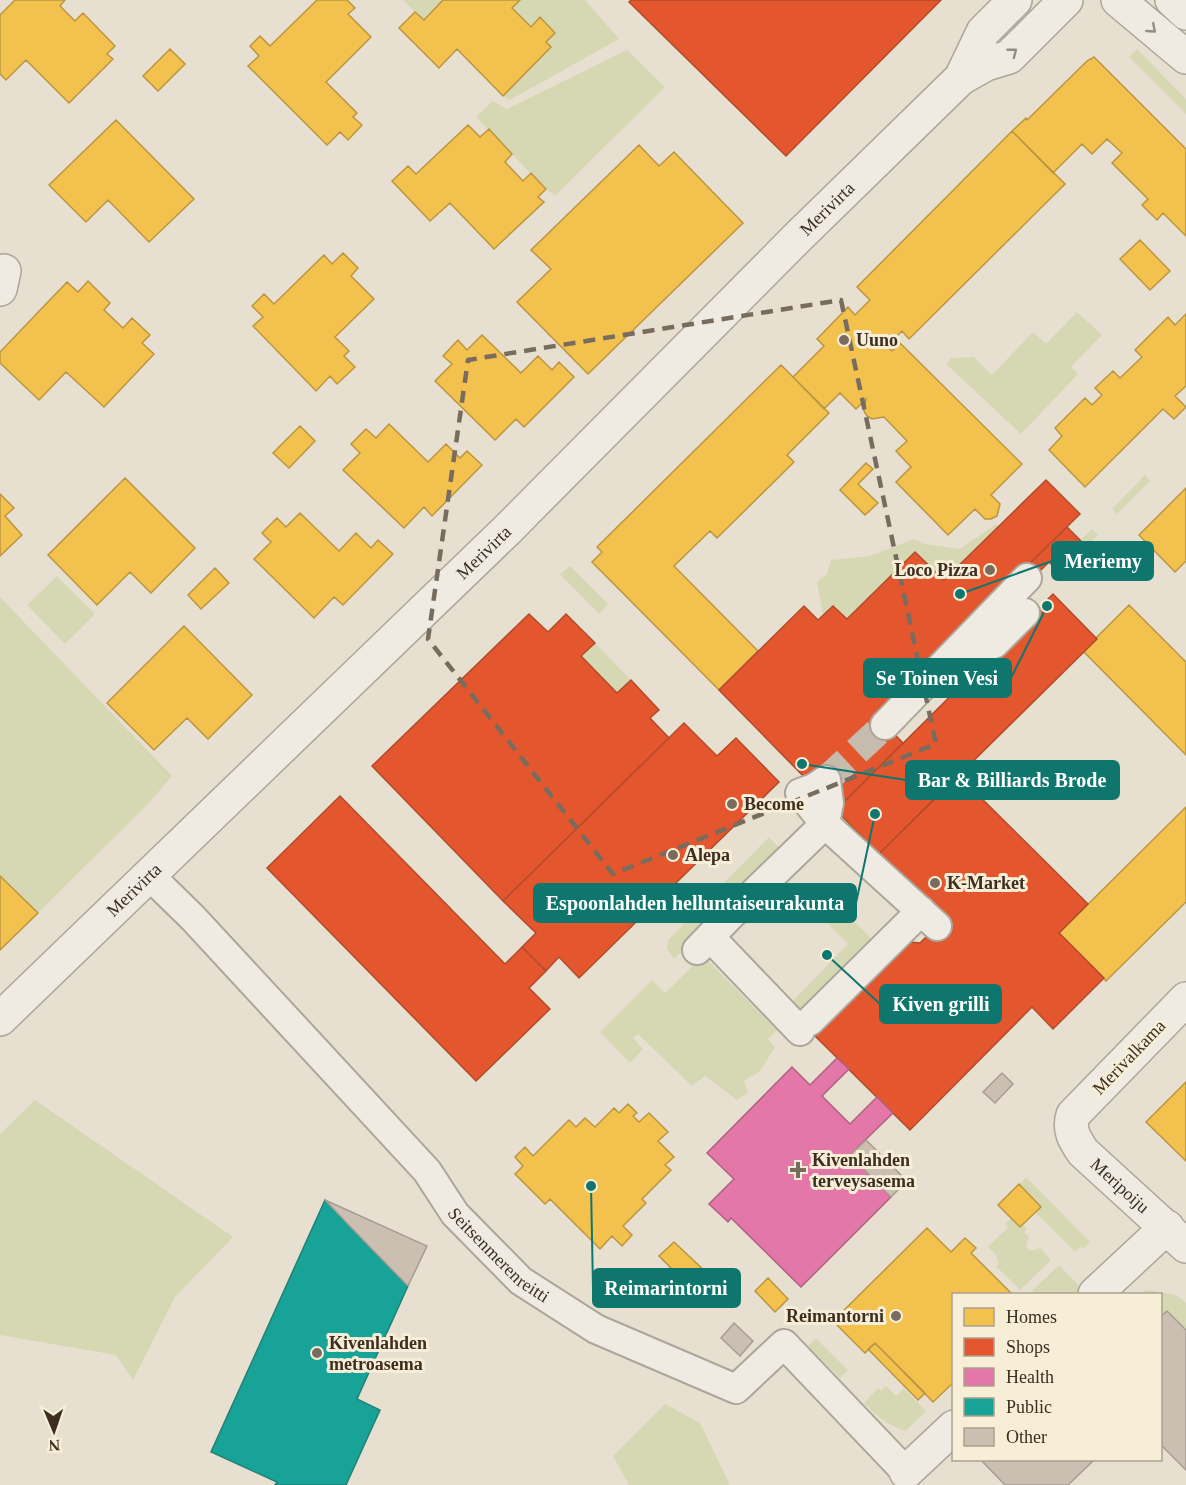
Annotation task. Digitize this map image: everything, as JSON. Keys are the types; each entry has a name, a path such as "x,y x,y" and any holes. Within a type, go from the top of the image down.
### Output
{"street":[{"name":"Merivirta","path":"961,78 983,32 1015,0"},
{"name":"Merivirta","path":"0,1019 506,531 799,236 961,78 986,64 1009,57 1066,0"},
{"path":"1118,0 1186,57"},
{"path":"1172,0 1186,13"},
{"path":"885,725 959,651 1027,578"},
{"path":"959,651 994,644 1025,613"},
{"path":"825,824 704,944 805,1026 928,919 825,824 800,793 826,780 829,803 825,824"},
{"name":"Seitsenmerenreitti","path":"148,874 193,918 419,1162 455,1214 521,1281 596,1329 736,1389 784,1344 906,1472"},
{"name":"Merivalkama","path":"1073,1115 1186,999"},
{"name":"Meripoiju","path":"1073,1115 1070,1123 1072,1132 1083,1152 1176,1237"},
{"path":"1096,1293 1176,1237"},
{"path":"906,1472 952,1429"}],"highlighted area":[{"path":"841,300 936,744 613,874 428,639 468,360"}],"green space":[{"path":"403,0 443,0 424,20"},
{"path":"504,0 585,0 619,39 510,100 503,96 551,47"},
{"path":"1137,49 1186,99 1186,114 1129,57"},
{"path":"627,50 665,87 555,196 476,117 493,101 507,109"},
{"path":"1077,312 1102,335 1071,367 1078,374 1021,434 946,364 951,358 974,357 992,375 1033,332 1046,344"},
{"path":"1145,475 1150,481 1117,514 1112,509"},
{"path":"996,524 999,526 944,580 915,552 847,619 823,615 817,582 827,574 831,560 870,556 914,539 924,544 960,549"},
{"path":"1092,529 1098,535 1057,575 1051,569"},
{"path":"570,566 608,604 599,614 560,574"},
{"path":"57,576 95,614 65,644 27,605"},
{"path":"0,597 172,776 148,804 38,913 0,876"},
{"path":"595,643 631,680 617,693 581,656"},
{"path":"769,837 783,852 725,909 712,895"},
{"path":"705,903 718,916 674,959 667,949 668,940"},
{"path":"837,905 875,942 800,1020 787,1007 848,944 823,919"},
{"path":"703,956 777,1030 768,1039 775,1047 760,1071 744,1081 748,1092 737,1100 705,1076 692,1086 638,1034 633,1038 643,1049 630,1063 600,1032 652,980 665,993"},
{"path":"35,1100 233,1237 175,1297 133,1380 116,1355 0,1335 0,1134"},
{"path":"1026,1177 1090,1242 1083,1249 1081,1247 1075,1252 1035,1212 1041,1207 1019,1185"},
{"path":"1014,1216 1027,1229 1024,1232 1029,1237 1026,1246 1028,1249 1032,1251 1040,1248 1051,1260 1020,1290 996,1266 999,1264 996,1255 988,1247 1008,1227 1005,1224"},
{"path":"1059,1265 1081,1288 1075,1293 1034,1293 1032,1291"},
{"path":"1149,1290 1176,1295 1186,1303 1186,1330 1168,1311 1162,1316 1162,1293 1138,1293"},
{"path":"816,1338 848,1370 840,1378 808,1346"},
{"path":"886,1386 896,1396 904,1389 926,1411 906,1431 883,1420 864,1403 878,1388 881,1391"},
{"path":"665,1404 700,1423 730,1485 629,1485 613,1456"}],"building: Homes":[{"path":"15,0 65,0 60,6 75,21 83,13 115,46 107,54 113,59 69,103 26,60 6,80 0,74 0,15"},
{"path":"317,0 347,0 355,8 348,14 371,37 326,82 357,113 353,117 362,125 348,140 340,132 327,145 248,66 259,56 250,46 260,36 270,46"},
{"path":"443,0 520,0 512,8 531,27 540,17 555,33 546,42 551,47 503,96 457,49 439,68 399,28 415,12 424,20"},
{"path":"170,49 185,64 158,91 143,76"},
{"path":"1094,57 1186,149 1186,236 1163,213 1157,220 1142,205 1148,199 1112,163 1122,153 1107,139 1092,154 1082,144 1053,173 1012,131 1026,118 1027,120 1087,61"},
{"path":"116,120 194,199 149,242 108,200 86,222 49,185"},
{"path":"468,125 480,137 489,129 512,154 505,162 523,181 531,173 546,189 538,197 544,202 494,249 450,203 430,221 392,181 408,166 416,174"},
{"path":"1012,131 1065,184 909,339 902,331 887,346 892,351 900,343 1022,464 991,495 1000,504 997,516 985,519 975,509 948,535 896,482 911,467 896,451 907,441 884,417 872,419 864,411 866,399 856,409 840,393 824,409 793,377 824,346 817,339 848,307 855,315 870,300 857,287"},
{"path":"639,145 659,166 674,152 743,223 588,374 517,302 551,269 531,250"},
{"path":"1140,240 1170,271 1150,290 1120,259"},
{"path":"343,253 358,268 351,276 374,299 335,337 349,351 344,356 355,367 337,384 330,376 316,391 253,326 263,317 252,306 264,294 274,304 324,255 332,264"},
{"path":"88,281 110,303 104,310 123,328 132,318 150,335 142,343 154,354 104,407 66,372 39,400 0,363 0,352 67,282 78,292"},
{"path":"1186,314 1186,386 1175,396 1186,407 1174,419 1163,409 1085,487 1049,450 1062,436 1055,428 1085,398 1092,405 1102,395 1095,388 1113,371 1120,378 1142,357 1135,350 1168,317 1175,325"},
{"path":"482,335 521,373 538,356 552,370 559,362 574,377 524,427 516,419 495,440 435,381 452,364 443,356 458,340 467,350"},
{"path":"781,365 829,413 787,455 794,462 717,538 710,531 674,566 758,651 719,690 592,562 602,552 597,547"},
{"path":"389,424 428,462 446,444 460,458 467,451 482,465 432,516 424,507 404,528 343,470 360,453 351,444 366,429 376,438"},
{"path":"300,426 315,441 289,468 273,453"},
{"path":"866,463 873,469 858,484 878,503 865,515 840,490"},
{"path":"125,478 195,548 151,593 130,572 97,605 48,555"},
{"path":"1186,488 1186,561 1175,572 1139,535"},
{"path":"0,494 14,508 5,516 22,535 0,556"},
{"path":"300,513 339,551 356,533 371,548 378,540 393,554 343,605 334,597 314,618 254,559 271,542 262,533 277,518 286,527"},
{"path":"215,568 229,583 201,609 188,595"},
{"path":"1129,605 1186,662 1186,755 1083,651"},
{"path":"184,626 252,695 208,739 187,718 154,750 107,703"},
{"path":"1186,807 1186,902 1106,981 1059,933"},
{"path":"0,876 38,913 0,950"},
{"path":"1186,1082 1186,1161 1146,1122"},
{"path":"628,1104 637,1113 633,1116 639,1122 649,1113 668,1132 658,1141 674,1157 665,1165 671,1170 642,1199 646,1203 623,1226 632,1235 622,1246 612,1236 600,1249 550,1199 545,1204 515,1174 523,1166 515,1157 525,1147 533,1156 569,1120 576,1127 585,1118 595,1127 614,1108 619,1113"},
{"path":"1019,1184 1041,1207 1020,1227 998,1205"},
{"name":"Reimantorni","path":"927,1228 951,1252 965,1238 976,1248 971,1253 1011,1293 952,1293 952,1384 933,1402 875,1343 865,1353 833,1321"},
{"path":"674,1242 723,1288 708,1302 659,1256"},
{"path":"768,1278 788,1299 775,1312 755,1291"},
{"path":"875,1343 925,1393 918,1400 868,1349"}],"building: Shops":[{"path":"631,0 941,0 786,156 629,2"},
{"path":"1046,480 1080,514 876,715 903,743 846,800 818,772 808,781 719,690 804,606 818,620 833,606 847,619 915,552 944,580"},
{"path":"1067,527 1082,542 1055,568 1049,562 1029,582 1026,567"},
{"path":"1053,594 1097,639 879,854 836,810"},
{"path":"529,614 548,632 566,614 595,643 581,656 617,693 631,680 659,710 650,718 669,738 503,901 372,766"},
{"path":"684,723 717,756 736,738 779,782 579,978 559,957 546,971 522,947 536,933 503,901"},
{"path":"958,775 1088,904 1059,933 1104,978 1053,1029 1032,1007 910,1130 815,1036 910,942 920,943 944,919 879,854"},
{"path":"340,796 505,964 522,947 546,971 529,988 550,1009 476,1081 267,868"}],"building: Health":[{"name":"Kivenlahden terveysasema","path":"837,1058 849,1069 822,1096 850,1124 877,1097 893,1113 857,1148 875,1167 868,1173 891,1197 801,1287 731,1218 728,1222 709,1204 734,1179 707,1153 792,1067 810,1085"}],"building: Public":[{"name":"Kivenlahden metroasema","path":"325,1200 408,1286 357,1399 380,1410 346,1485 275,1485 277,1482 211,1452"}],"building: Other":[{"path":"1002,1073 1013,1084 995,1103 983,1092"},
{"path":"866,1140 907,1181 891,1197 850,1155"},
{"path":"325,1200 427,1246 408,1286 368,1245"},
{"path":"1167,1311 1186,1330 1186,1470 1162,1446 1162,1315"},
{"path":"734,1323 753,1341 740,1356 721,1338"},
{"path":"982,1461 1093,1461 1068,1485 1005,1485"}],"tunnel":[{"path":"826,780 885,725"}],"place":[{"name":"Uuno","path":"844,340"},
{"name":"Loco Pizza","path":"990,570"},
{"name":"Meriemy","path":"960,594"},
{"name":"Se Toinen Vesi","path":"1047,606"},
{"name":"Bar & Billiards Brode","path":"802,764"},
{"name":"Become","path":"732,804"},
{"name":"Espoonlahden helluntaiseurakunta","path":"875,814"},
{"name":"Alepa","path":"673,855"},
{"name":"K-Market","path":"935,883"},
{"name":"Kiven grilli","path":"827,955"},
{"name":"Kivenlahden terveysasema","path":"798,1170"},
{"name":"Reimarintorni","path":"591,1186"},
{"name":"Reimantorni","path":"896,1316"},
{"name":"Kivenlahden metroasema","path":"317,1353"}]}
